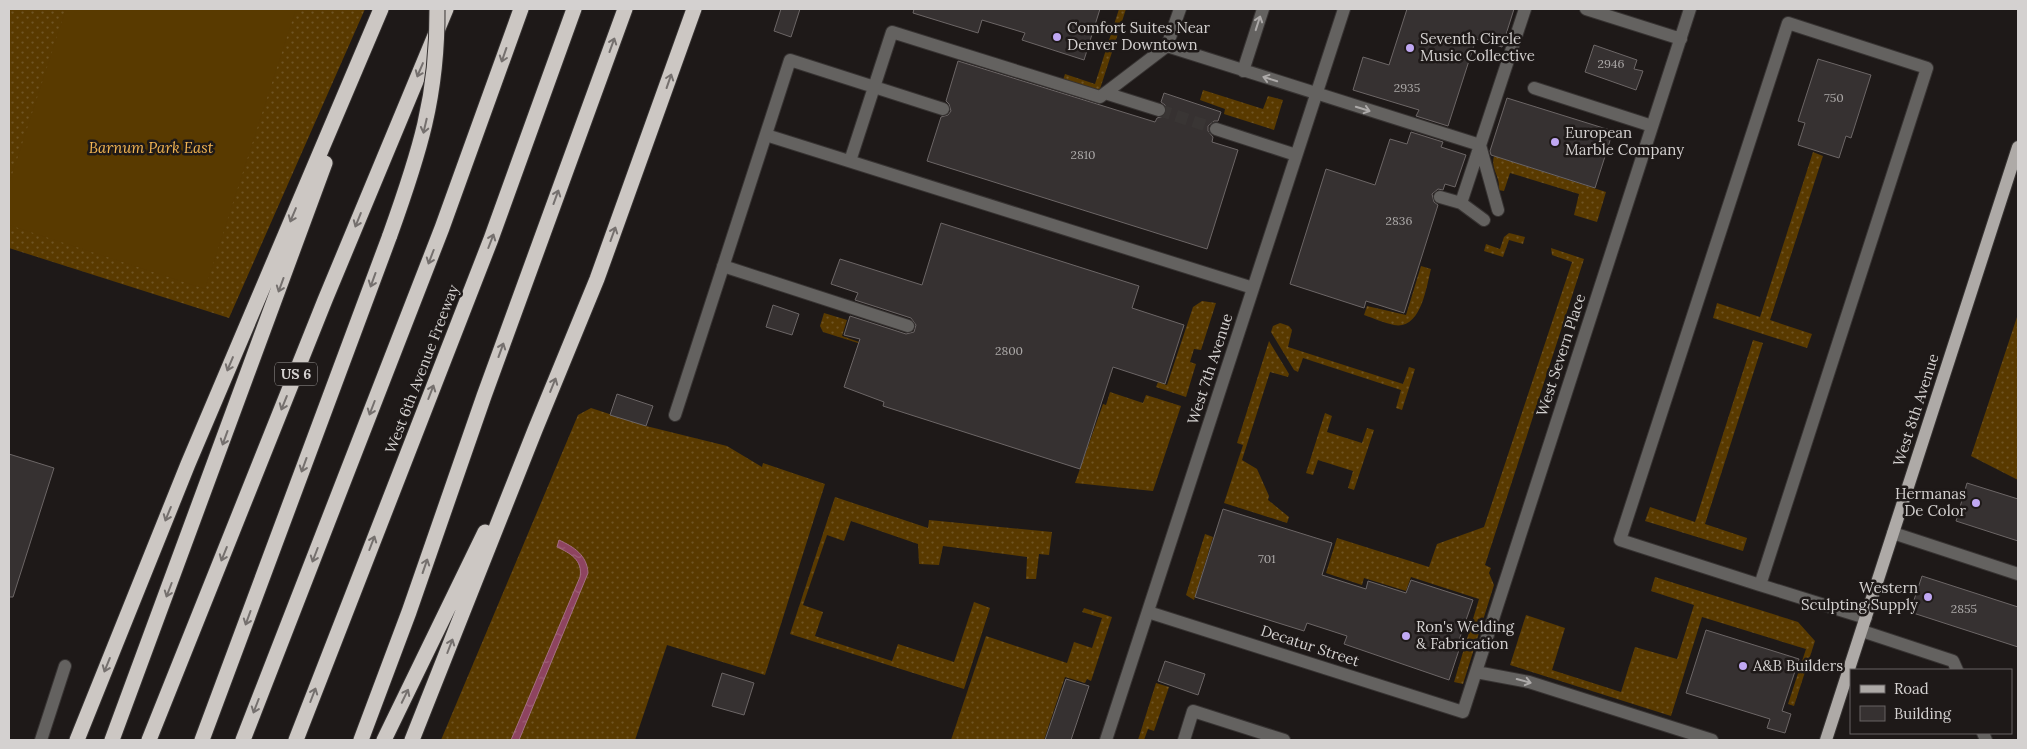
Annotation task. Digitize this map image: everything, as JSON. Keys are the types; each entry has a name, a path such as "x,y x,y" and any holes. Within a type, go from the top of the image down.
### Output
{"highway":[{"path":"77,740 188,464 381,9"},
{"path":"112,740 205,494 381,9"},
{"path":"202,740 390,235 426,127 438,50 437,9"},
{"name":"US 6","path":"149,740 325,300 446,9"},
{"path":"243,740 442,228 520,9"},
{"name":"West 6th Avenue Freeway","path":"296,740 491,239 574,9"},
{"path":"361,740 409,612 484,396 625,9"},
{"path":"412,740 597,279 694,9"},
{"path":"384,740 535,430"}],"main road":[{"name":"West 8th Avenue","path":"1826,740 2018,147"}],"street":[{"path":"850,161 892,32 1100,97 1167,46 1180,9"},
{"path":"1243,71 1263,9"},
{"name":"West 7th Avenue","path":"1106,740 1344,9"},
{"path":"1461,203 1525,9"},
{"path":"1586,9 1681,39"},
{"name":"West Severn Place","path":"1463,712 1690,9"},
{"path":"1760,585 1927,68 1788,23 1620,540 1760,585 1866,618"},
{"path":"1167,46 1316,95 1480,145"},
{"path":"675,415 790,60 943,109"},
{"path":"1534,88 1652,126"},
{"path":"1105,93 1159,110"},
{"path":"1216,129 1296,155"},
{"path":"766,135 1253,288"},
{"path":"1480,145 1498,210"},
{"path":"1440,197 1461,203 1484,220"},
{"path":"723,266 908,326"},
{"path":"1893,533 2018,574"},
{"name":"Decatur Street","path":"1148,612 1463,712"},
{"path":"1862,631 1953,661 1957,669"},
{"path":"41,740 65,666"},
{"path":"1476,672 1529,682 1712,740"},
{"path":"1184,740 1193,711 1284,740"}],"green space":[{"name":"Barnum Park East","path":"9,9 365,9 229,318 9,248"},
{"name":"Barnum Park East","path":"66,9 296,9 205,289 9,225 9,184"},
{"path":"1119,9 1126,9 1099,92 1063,80 1065,74 1095,84"},
{"path":"1203,90 1263,109 1268,96 1283,100 1274,130 1224,114 1225,109 1200,100"},
{"path":"1813,152 1823,156 1770,320 1812,334 1807,348 1713,318 1717,303 1760,317"},
{"path":"1494,156 1606,192 1597,222 1574,215 1579,194 1510,173 1504,191 1498,190 1499,186 1493,161"},
{"path":"1509,233 1525,237 1523,244 1509,240 1503,257 1484,251 1486,244 1500,249 1504,237"},
{"path":"1551,248 1584,259 1485,565 1491,568 1489,573 1494,585 1463,684 1454,682 1479,599 1411,577 1406,591 1364,578 1362,585 1326,573 1337,538 1429,567 1437,544 1484,527 1572,262 1552,255"},
{"path":"1421,266 1431,269 1421,306 1410,321 1403,325 1394,325 1364,315 1367,306 1406,315"},
{"path":"1202,301 1216,303 1201,350 1194,349 1190,362 1196,364 1186,397 1156,387 1158,382 1167,385 1193,307"},
{"path":"824,313 847,320 842,336 893,354 823,332 820,326"},
{"path":"2018,314 2018,480 1971,456"},
{"path":"1280,323 1289,326 1292,330 1288,347 1403,384 1409,367 1415,369 1402,410 1396,408 1401,390 1303,358 1298,372 1294,370 1271,332 1273,326"},
{"path":"1753,340 1763,343 1705,524 1747,538 1743,551 1645,521 1650,507 1695,522"},
{"path":"1269,341 1289,374 1288,377 1270,372 1242,460 1257,469 1269,496 1268,500 1289,517 1287,523 1224,503 1243,445 1237,443"},
{"path":"1110,392 1143,403 1146,395 1181,406 1153,491 1075,483 1103,404 1106,405"},
{"path":"591,408 646,426 727,446 762,467 763,463 825,484 765,675 667,645 635,740 441,740 578,415"},
{"path":"1325,413 1332,416 1327,432 1362,443 1367,428 1374,430 1354,490 1348,488 1353,471 1318,460 1313,475 1306,473"},
{"path":"835,497 928,528 929,520 1052,532 1049,555 1039,554 1036,579 1026,579 1027,557 943,546 939,565 919,564 918,544 851,521 844,541 827,535 803,605 823,612 815,636 892,661 898,644 954,662 974,602 990,608 964,689 790,634"},
{"path":"1205,534 1213,537 1194,600 1186,595"},
{"path":"1655,577 1798,622 1815,641 1794,706 1788,704 1806,649 1702,617 1671,716 1510,665 1526,615 1565,628 1552,670 1621,692 1635,647 1677,659 1694,605 1651,591"},
{"path":"1084,608 1112,617 1091,681 1087,679 1085,683 1065,677 1044,740 951,740 986,636 1067,663 1074,642 1092,648 1102,618 1082,612"},
{"path":"1156,683 1169,687 1154,731 1148,729 1144,740 1138,740"}],"water":[{"path":"559,540 579,552 585,561 588,573 519,740 511,740 580,577 580,566 571,555 557,547"}],"building":[{"path":"781,9 800,9 791,37 774,31"},
{"name":"Comfort Suites Near Denver Downtown","path":"914,9 1100,9 1084,60 1022,40 1025,33 982,20 978,33 913,13"},
{"path":"1407,9 1514,9 1502,47 1476,39 1448,126 1416,116 1419,110 1353,90 1363,57 1389,65"},
{"path":"1594,45 1637,60 1634,69 1643,71 1636,90 1585,72"},
{"path":"1818,59 1871,75 1851,138 1846,136 1839,158 1798,145 1805,123 1798,121"},
{"path":"958,61 1155,122 1157,118 1164,116 1167,112 1165,105 1161,102 1164,93 1221,112 1218,121 1214,121 1208,126 1208,131 1213,137 1212,142 1238,150 1207,249 927,161 941,117 948,115 951,111 946,101"},
{"path":"1507,98 1613,131 1595,188 1491,155 1490,151"},
{"path":"1411,132 1443,142 1441,147 1466,155 1455,187 1445,184 1443,190 1438,189 1432,194 1434,202 1438,205 1404,313 1366,301 1364,308 1290,284 1326,169 1375,185 1390,139 1407,144"},
{"path":"941,223 1139,286 1132,308 1184,325 1165,384 1113,367 1080,469 883,406 884,402 844,387 860,339 844,335 850,316 906,334 914,332 916,325 911,318 855,300 858,293 831,284 840,259 922,285"},
{"path":"773,305 799,314 792,335 766,327"},
{"path":"617,394 653,406 646,426 610,415"},
{"path":"9,454 54,468 13,597 9,597"},
{"path":"1967,483 2018,499 2018,541 1956,521"},
{"path":"1223,509 1332,543 1322,575 1366,589 1368,581 1406,593 1411,580 1473,600 1457,646 1460,647 1449,680 1344,644 1347,636 1307,623 1304,631 1195,597"},
{"path":"1922,576 2018,607 2018,647 1910,612"},
{"path":"1706,630 1799,659 1782,711 1791,714 1785,733 1767,728 1770,719 1686,693"},
{"path":"1165,661 1205,674 1198,695 1158,681"},
{"path":"722,673 754,683 744,715 712,706"},
{"path":"1066,679 1089,686 1071,740 1045,740"}],"tunnel":[{"path":"1159,110 1216,129"}],"place":[{"name":"Comfort Suites Near Denver Downtown","path":"1057,37"},
{"name":"Seventh Circle Music Collective","path":"1410,48"},
{"name":"European Marble Company","path":"1555,142"},
{"name":"Hermanas De Color","path":"1976,503"},
{"name":"Western Sculpting Supply","path":"1928,597"},
{"name":"Ron's Welding & Fabrication","path":"1406,636"},
{"name":"A&B Builders","path":"1743,666"}]}
